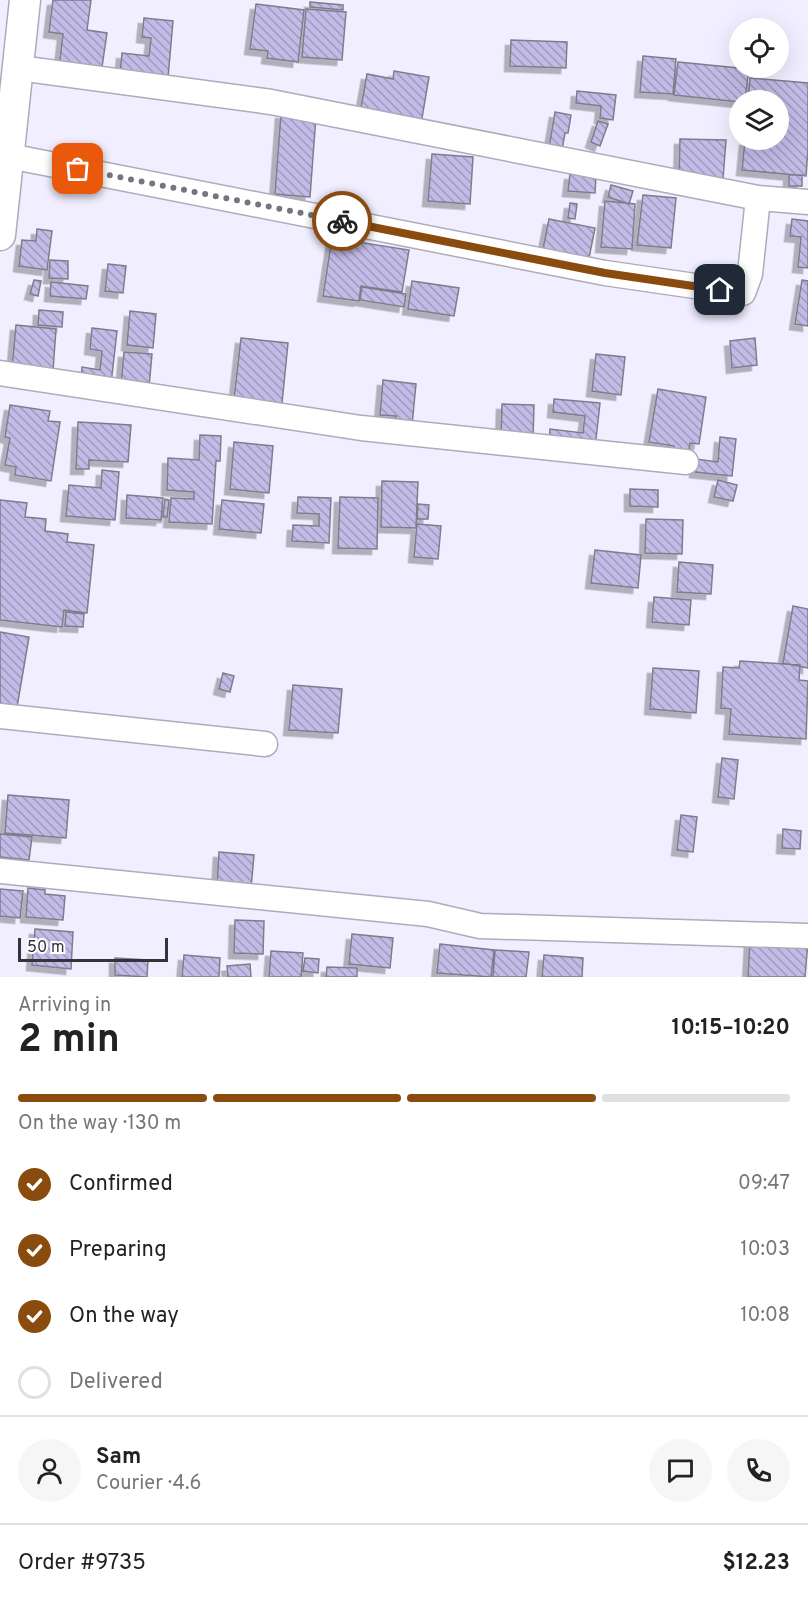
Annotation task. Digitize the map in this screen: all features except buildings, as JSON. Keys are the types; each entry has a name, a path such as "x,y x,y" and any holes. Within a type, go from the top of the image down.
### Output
{"street":[{"path":"0,235 3,186 9,156 25,0"},
{"path":"19,68 271,102 758,198 808,202"},
{"path":"9,156 605,273 743,293 750,274 758,198"},
{"path":"0,373 361,428 686,462"},
{"path":"0,716 265,744"},
{"path":"0,870 428,914 480,926 808,936"}],"way so far":[{"path":"78,169 342,221"}],"route":[{"path":"342,221 605,273 720,290"}]}
